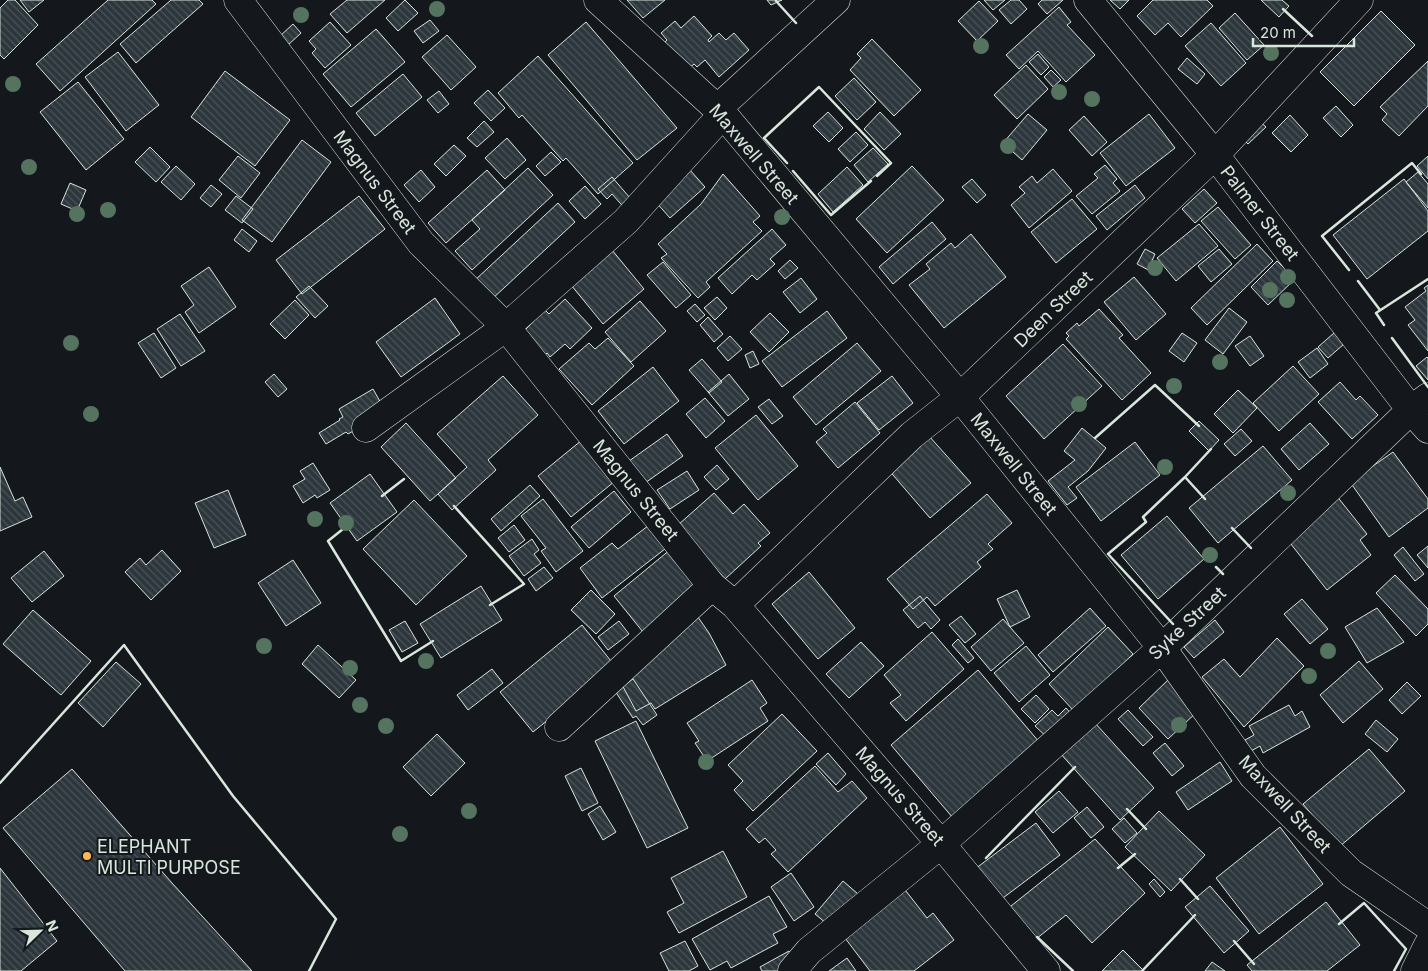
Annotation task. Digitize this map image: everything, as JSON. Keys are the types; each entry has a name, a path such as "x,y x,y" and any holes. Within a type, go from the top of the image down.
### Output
{"main road":[{"name":"Magnus Street","path":"238,0 421,243 506,327 712,586 735,605 941,844 1046,971"},
{"name":"Maxwell Street","path":"598,0 720,112 960,397 1162,648 1253,776 1350,873 1428,926"},
{"path":"366,428 506,327 626,221 720,112 836,0"},
{"name":"Palmer Street","path":"1088,0 1422,412"},
{"name":"Deen Street","path":"735,605 912,435 960,397 1215,155 1359,0"},
{"name":"Syke Street","path":"792,971 809,950 941,844 1162,648 1422,412"},
{"path":"559,727 712,586"},
{"path":"1415,971 1428,945"}],"building":[{"path":"8,0 15,0 38,25 4,59 0,55 0,8"},
{"path":"20,0 44,0 29,12"},
{"path":"108,0 152,0 156,4 60,91 36,64"},
{"path":"171,0 199,0 203,4 136,63 120,44"},
{"path":"347,0 385,0 347,33 330,14"},
{"path":"405,0 418,13 398,31 386,18"},
{"path":"627,0 665,0 643,18"},
{"path":"767,0 782,0 771,5"},
{"path":"984,0 1005,0 993,10"},
{"path":"1011,0 1019,0 1027,9 1011,24 999,10"},
{"path":"1042,0 1063,0 1047,14 1038,4"},
{"path":"1110,0 1129,0 1120,9"},
{"path":"1153,0 1207,0 1213,6 1181,37 1168,23 1155,35 1137,16"},
{"path":"1261,0 1282,0 1289,6 1279,17"},
{"path":"979,1 998,21 977,41 958,21"},
{"path":"1059,7 1071,22 1067,25 1095,55 1066,82 1038,51 1019,69 1006,55"},
{"path":"1381,11 1415,45 1354,106 1320,72"},
{"path":"1235,13 1264,45 1247,60 1219,28"},
{"path":"694,16 712,36 708,40 709,42 719,33 726,40 734,33 749,50 719,77 705,60 697,67 694,64 687,70 663,44 667,40 661,33 675,21 681,28"},
{"path":"430,20 439,31 423,43 414,31"},
{"path":"330,22 351,45 325,68 312,53 316,49 309,41"},
{"path":"586,22 677,128 637,160 548,55"},
{"path":"1211,23 1246,63 1221,86 1185,46"},
{"path":"293,24 301,33 287,46 279,37"},
{"path":"376,29 405,62 351,107 323,74"},
{"path":"447,35 476,67 451,90 422,57"},
{"path":"872,39 921,90 894,116 850,70 861,58 857,54"},
{"path":"118,52 159,105 126,131 85,77"},
{"path":"1038,54 1049,67 1041,75 1029,62"},
{"path":"538,56 633,163 598,194 566,158 563,161 522,115 519,118 498,93"},
{"path":"1187,58 1205,74 1197,84 1178,69"},
{"path":"1428,61 1428,106 1399,136 1382,120 1387,114 1380,107"},
{"path":"1026,65 1048,89 1017,119 994,95"},
{"path":"1051,70 1061,80 1053,87 1044,77"},
{"path":"225,71 290,120 255,166 191,117"},
{"path":"403,74 422,97 375,136 356,113"},
{"path":"854,78 876,102 857,120 835,96"},
{"path":"78,82 124,139 86,170 40,112"},
{"path":"488,90 505,108 491,121 474,103"},
{"path":"439,91 449,104 438,113 427,100"},
{"path":"1336,106 1353,125 1341,137 1323,118"},
{"path":"828,112 843,128 829,142 813,126"},
{"path":"880,112 901,134 884,150 864,129"},
{"path":"1028,114 1047,130 1022,160 1003,143"},
{"path":"1149,114 1175,148 1126,186 1100,153"},
{"path":"1290,115 1308,135 1291,152 1272,133"},
{"path":"1084,116 1107,142 1092,156 1069,130"},
{"path":"1256,118 1266,127 1248,144 1239,135"},
{"path":"484,121 494,132 477,147 467,138"},
{"path":"856,132 868,145 850,162 838,149"},
{"path":"507,138 526,160 505,179 485,158"},
{"path":"302,140 331,162 272,242 242,220"},
{"path":"454,145 466,156 446,176 434,164"},
{"path":"150,147 170,167 156,182 135,162"},
{"path":"873,148 888,164 868,182 854,165"},
{"path":"551,152 561,162 545,176 536,166"},
{"path":"238,156 260,173 241,198 219,180"},
{"path":"1428,156 1428,179 1417,166"},
{"path":"1105,165 1117,179 1113,183 1120,191 1092,214 1076,196 1098,178 1094,174"},
{"path":"176,166 195,184 181,200 161,182"},
{"path":"912,166 944,200 887,253 856,219"},
{"path":"847,167 863,185 833,212 818,194"},
{"path":"528,168 553,195 472,270 455,251 480,229 472,220"},
{"path":"1053,169 1072,191 1029,228 1011,205 1025,193 1019,187 1032,176 1037,183"},
{"path":"421,170 435,187 419,202 404,185"},
{"path":"487,170 505,190 446,243 428,223"},
{"path":"690,170 705,187 670,218 655,201"},
{"path":"1418,172 1428,184 1428,208 1406,182"},
{"path":"723,174 760,216 753,222 762,231 706,282 710,287 698,298 661,258 667,254 658,244 701,204"},
{"path":"612,177 636,205 628,212 612,194 607,199 598,189"},
{"path":"972,179 986,195 977,203 962,187"},
{"path":"1404,179 1428,211 1428,231 1367,279 1333,235"},
{"path":"70,183 86,190 77,211 61,204"},
{"path":"211,185 222,194 211,207 200,198"},
{"path":"1135,185 1145,198 1107,230 1096,216"},
{"path":"585,186 601,204 585,219 569,201"},
{"path":"1204,189 1217,203 1195,223 1182,209"},
{"path":"236,196 253,209 242,223 225,210"},
{"path":"359,196 385,229 302,294 276,260"},
{"path":"1072,199 1097,229 1056,263 1031,232"},
{"path":"558,203 575,222 491,300 474,281"},
{"path":"1218,207 1251,245 1235,259 1201,221"},
{"path":"932,222 946,239 893,284 879,267"},
{"path":"1199,224 1218,246 1176,281 1157,258"},
{"path":"242,229 257,241 249,252 234,240"},
{"path":"772,229 786,245 770,259 775,264 757,280 752,275 732,294 718,278"},
{"path":"971,234 1006,277 944,328 909,285 930,269 926,264 951,243 955,248"},
{"path":"1257,244 1273,261 1207,325 1191,308"},
{"path":"1145,249 1155,254 1151,263 1158,266 1154,273 1137,264"},
{"path":"1219,249 1232,264 1211,282 1198,266"},
{"path":"612,250 644,289 603,324 571,285"},
{"path":"790,260 798,268 785,279 778,271"},
{"path":"1277,261 1295,279 1268,305 1251,287"},
{"path":"663,262 691,295 676,308 647,275"},
{"path":"209,267 236,307 199,333 185,312 194,305 181,286"},
{"path":"1134,277 1166,314 1136,340 1104,302"},
{"path":"801,278 817,299 800,313 783,292"},
{"path":"1428,285 1428,351 1408,325 1415,320 1405,307 1426,291 1424,288"},
{"path":"309,286 328,306 315,318 296,297"},
{"path":"717,297 727,308 715,320 704,308"},
{"path":"435,298 460,334 401,377 376,342"},
{"path":"565,299 592,328 570,349 565,344 550,357 547,353 543,357 532,344 535,341 525,330 545,310 549,314"},
{"path":"295,300 309,315 285,339 270,324"},
{"path":"640,301 666,331 631,362 605,332"},
{"path":"695,304 705,315 697,322 687,311"},
{"path":"1229,308 1247,322 1223,354 1205,340"},
{"path":"1099,309 1123,335 1119,338 1151,373 1122,400 1066,339 1069,336 1066,333 1077,323 1079,326"},
{"path":"827,311 847,338 782,387 762,361"},
{"path":"770,313 789,332 769,352 750,332"},
{"path":"180,314 205,351 181,366 157,329"},
{"path":"708,317 723,334 714,342 700,325"},
{"path":"154,333 176,368 161,378 138,343"},
{"path":"1182,333 1197,343 1184,362 1169,351"},
{"path":"1334,333 1344,344 1328,358 1318,347"},
{"path":"730,336 742,349 728,361 717,348"},
{"path":"1250,336 1264,356 1250,366 1235,346"},
{"path":"608,338 634,366 592,405 559,369 589,343 595,349"},
{"path":"857,343 881,371 816,425 793,397"},
{"path":"1063,344 1102,386 1044,439 1006,396"},
{"path":"1317,348 1328,364 1310,378 1298,362"},
{"path":"753,351 759,364 750,368 745,355"},
{"path":"1428,358 1428,380 1416,366"},
{"path":"702,359 722,382 709,393 689,370"},
{"path":"1293,366 1319,394 1279,431 1253,403"},
{"path":"653,367 679,401 624,444 598,411"},
{"path":"274,374 287,389 278,397 265,382"},
{"path":"729,374 749,399 728,416 708,392"},
{"path":"503,376 538,415 488,460 496,470 452,510 438,494 467,467 437,434"},
{"path":"892,376 913,403 879,430 857,403"},
{"path":"1340,382 1356,400 1360,396 1378,415 1352,439 1318,402"},
{"path":"373,389 386,412 348,434 346,432 326,444 319,433 343,417 339,409"},
{"path":"1238,390 1257,408 1233,433 1214,414"},
{"path":"705,398 725,421 706,438 686,414"},
{"path":"769,399 783,416 772,424 758,407"},
{"path":"855,402 880,433 838,468 816,442 827,433 823,429"},
{"path":"756,415 798,466 758,500 715,448"},
{"path":"1199,421 1219,440 1209,451 1189,431"},
{"path":"406,423 456,478 430,501 381,447"},
{"path":"1310,423 1329,444 1299,470 1281,449"},
{"path":"920,426 971,483 930,518 881,461"},
{"path":"1082,428 1106,448 1088,471 1068,487 1077,498 1067,505 1048,481 1075,460 1064,451"},
{"path":"1241,429 1252,441 1235,456 1224,444"},
{"path":"667,434 683,456 645,483 629,461"},
{"path":"582,440 615,481 571,517 538,476"},
{"path":"1135,442 1160,475 1101,521 1076,487"},
{"path":"1263,446 1292,480 1218,543 1189,508"},
{"path":"1393,452 1428,499 1428,508 1389,537 1350,482"},
{"path":"313,463 330,490 317,498 315,495 303,503 293,486 305,479 300,471"},
{"path":"717,465 729,479 716,490 704,477"},
{"path":"0,467 15,501 23,497 32,517 0,531"},
{"path":"687,471 699,490 670,509 657,490"},
{"path":"370,474 397,512 357,541 330,503"},
{"path":"530,485 540,496 501,531 491,519"},
{"path":"228,490 246,535 214,548 195,503"},
{"path":"1332,490 1367,534 1360,540 1371,555 1327,590 1287,539"},
{"path":"614,491 631,512 589,548 571,527"},
{"path":"714,493 733,514 744,504 770,533 758,543 761,546 725,579 678,525"},
{"path":"987,494 1012,523 988,544 993,549 977,562 981,567 935,606 927,597 913,609 887,579"},
{"path":"543,499 583,551 556,572 541,551 546,548 521,516"},
{"path":"414,500 467,556 416,605 363,549"},
{"path":"1167,516 1204,559 1158,599 1121,555"},
{"path":"653,522 670,545 602,598 580,568 612,543 618,549"},
{"path":"514,525 525,540 509,552 498,538"},
{"path":"532,539 539,550 534,554 541,563 524,576 509,556"},
{"path":"1428,546 1428,568 1417,555"},
{"path":"1403,547 1424,574 1415,581 1394,555"},
{"path":"671,549 700,585 643,632 614,596"},
{"path":"162,550 181,571 151,600 125,572 140,558 146,565"},
{"path":"44,551 64,576 32,602 11,578"},
{"path":"293,560 321,603 286,626 258,583"},
{"path":"544,567 553,578 536,591 528,579"},
{"path":"809,572 855,628 818,659 772,604"},
{"path":"1395,575 1428,609 1428,624 1416,636 1376,593"},
{"path":"481,586 502,620 441,658 420,624"},
{"path":"591,590 615,614 596,634 571,610"},
{"path":"1017,590 1030,617 1010,627 997,599"},
{"path":"920,596 940,620 931,629 925,622 918,628 903,610"},
{"path":"1302,599 1328,629 1310,644 1284,614"},
{"path":"1090,608 1106,626 1053,672 1038,655"},
{"path":"1377,608 1404,642 1367,663 1345,627"},
{"path":"33,610 91,661 61,695 3,644"},
{"path":"693,610 709,633 726,665 655,709 651,703 636,711 620,681"},
{"path":"961,616 976,634 965,643 949,625"},
{"path":"1003,619 1024,643 991,671 971,647"},
{"path":"1215,620 1224,632 1194,658 1184,647"},
{"path":"405,621 418,643 402,652 389,630"},
{"path":"619,621 629,634 608,650 598,637"},
{"path":"582,625 615,666 533,732 500,692"},
{"path":"1108,627 1133,654 1074,711 1049,684"},
{"path":"932,632 964,669 906,721 890,703 901,695 884,675"},
{"path":"1277,638 1304,666 1244,727 1202,677 1224,659 1240,677"},
{"path":"958,639 974,658 968,663 952,645"},
{"path":"861,642 884,666 849,698 826,674"},
{"path":"318,645 356,680 339,698 302,664"},
{"path":"1026,646 1050,675 1019,702 994,673"},
{"path":"1359,661 1383,689 1343,723 1320,695"},
{"path":"116,662 141,684 103,727 78,703"},
{"path":"492,669 503,683 468,710 457,695"},
{"path":"978,670 1040,743 953,818 891,745"},
{"path":"633,679 657,715 643,725 636,716 633,718 615,691"},
{"path":"1169,679 1199,710 1168,739 1139,708"},
{"path":"752,680 767,703 760,708 768,721 707,761 695,743 699,741 687,723"},
{"path":"1407,682 1421,696 1402,714 1389,700"},
{"path":"1036,695 1049,709 1035,723 1021,709"},
{"path":"1289,705 1295,716 1302,711 1310,727 1263,753 1260,746 1251,751 1245,740 1254,735 1249,726"},
{"path":"1066,708 1074,717 1050,740 1035,726 1052,710 1058,716"},
{"path":"1128,710 1153,737 1143,746 1118,719"},
{"path":"1085,712 1154,788 1120,820 1051,743"},
{"path":"782,714 817,751 753,811 734,790 743,781 728,765"},
{"path":"1376,720 1398,739 1387,752 1365,734"},
{"path":"636,721 688,828 647,848 595,741"},
{"path":"437,734 465,763 431,796 403,767"},
{"path":"1165,743 1184,766 1172,776 1153,753"},
{"path":"1369,749 1405,791 1339,847 1303,804"},
{"path":"828,753 846,774 836,785 816,764"},
{"path":"1220,762 1232,781 1188,810 1176,792"},
{"path":"815,766 838,792 852,781 867,798 788,872 771,854 776,850 765,838 759,843 746,829"},
{"path":"581,768 598,803 582,811 565,776"},
{"name":"ELEPHANT MULTI PURPOSE","path":"72,769 252,971 125,971 3,828"},
{"path":"1059,791 1078,812 1053,833 1035,812"},
{"path":"600,806 616,832 603,840 588,814"},
{"path":"1087,807 1104,827 1091,838 1074,818"},
{"path":"1159,811 1205,855 1171,891 1125,847"},
{"path":"1124,818 1137,833 1125,843 1112,829"},
{"path":"1036,823 1060,855 991,907 967,875"},
{"path":"1280,827 1323,884 1259,934 1216,878"},
{"path":"1095,839 1145,893 1092,943 1066,915 1031,943 1006,910"},
{"path":"723,851 747,897 679,933 667,912 684,903 671,878"},
{"path":"0,868 57,941 21,971 0,971"},
{"path":"791,873 814,907 794,921 771,887"},
{"path":"1154,879 1165,892 1160,897 1149,884"},
{"path":"843,881 865,900 838,933 815,914"},
{"path":"902,886 927,918 933,913 954,940 914,971 870,971 842,934"},
{"path":"1210,886 1249,931 1224,953 1185,907"},
{"path":"769,896 787,927 773,934 778,943 731,968 727,961 710,970 692,939"},
{"path":"1326,902 1360,945 1327,971 1252,971 1247,965"},
{"path":"685,941 698,966 689,971 669,971 660,953"},
{"path":"1123,950 1144,971 1102,971"},
{"path":"789,951 800,971 762,971 760,967"},
{"path":"847,958 856,971 829,971"},
{"path":"1212,962 1225,971 1205,971"}],"wall":[{"path":"776,1 796,23"},
{"path":"1283,9 1312,36"},
{"path":"787,163 764,138 819,87 891,163 877,176"},
{"path":"1349,270 1322,236 1412,163 1421,174"},
{"path":"793,171 831,215 871,181"},
{"path":"1384,325 1376,313 1428,279"},
{"path":"1358,281 1380,310"},
{"path":"1392,338 1428,387"},
{"path":"1095,438 1155,385 1199,426"},
{"path":"1185,477 1211,449"},
{"path":"1173,624 1108,554 1146,522 1143,517 1185,477 1205,499"},
{"path":"382,496 404,479"},
{"path":"454,506 524,584 490,605"},
{"path":"348,525 328,541 401,661 433,641"},
{"path":"1232,528 1251,548"},
{"path":"1216,567 1223,574"},
{"path":"0,783 124,645 233,796 336,919 309,971"},
{"path":"986,858 1075,767"},
{"path":"1127,809 1146,829"},
{"path":"1118,868 1135,854"},
{"path":"1180,879 1198,899"},
{"path":"1339,924 1364,903 1406,949 1394,971"},
{"path":"1142,971 1195,915"},
{"path":"1037,937 1073,971"},
{"path":"1234,941 1254,964"}],"place":[{"name":"ELEPHANT MULTI PURPOSE","path":"87,856"}]}
